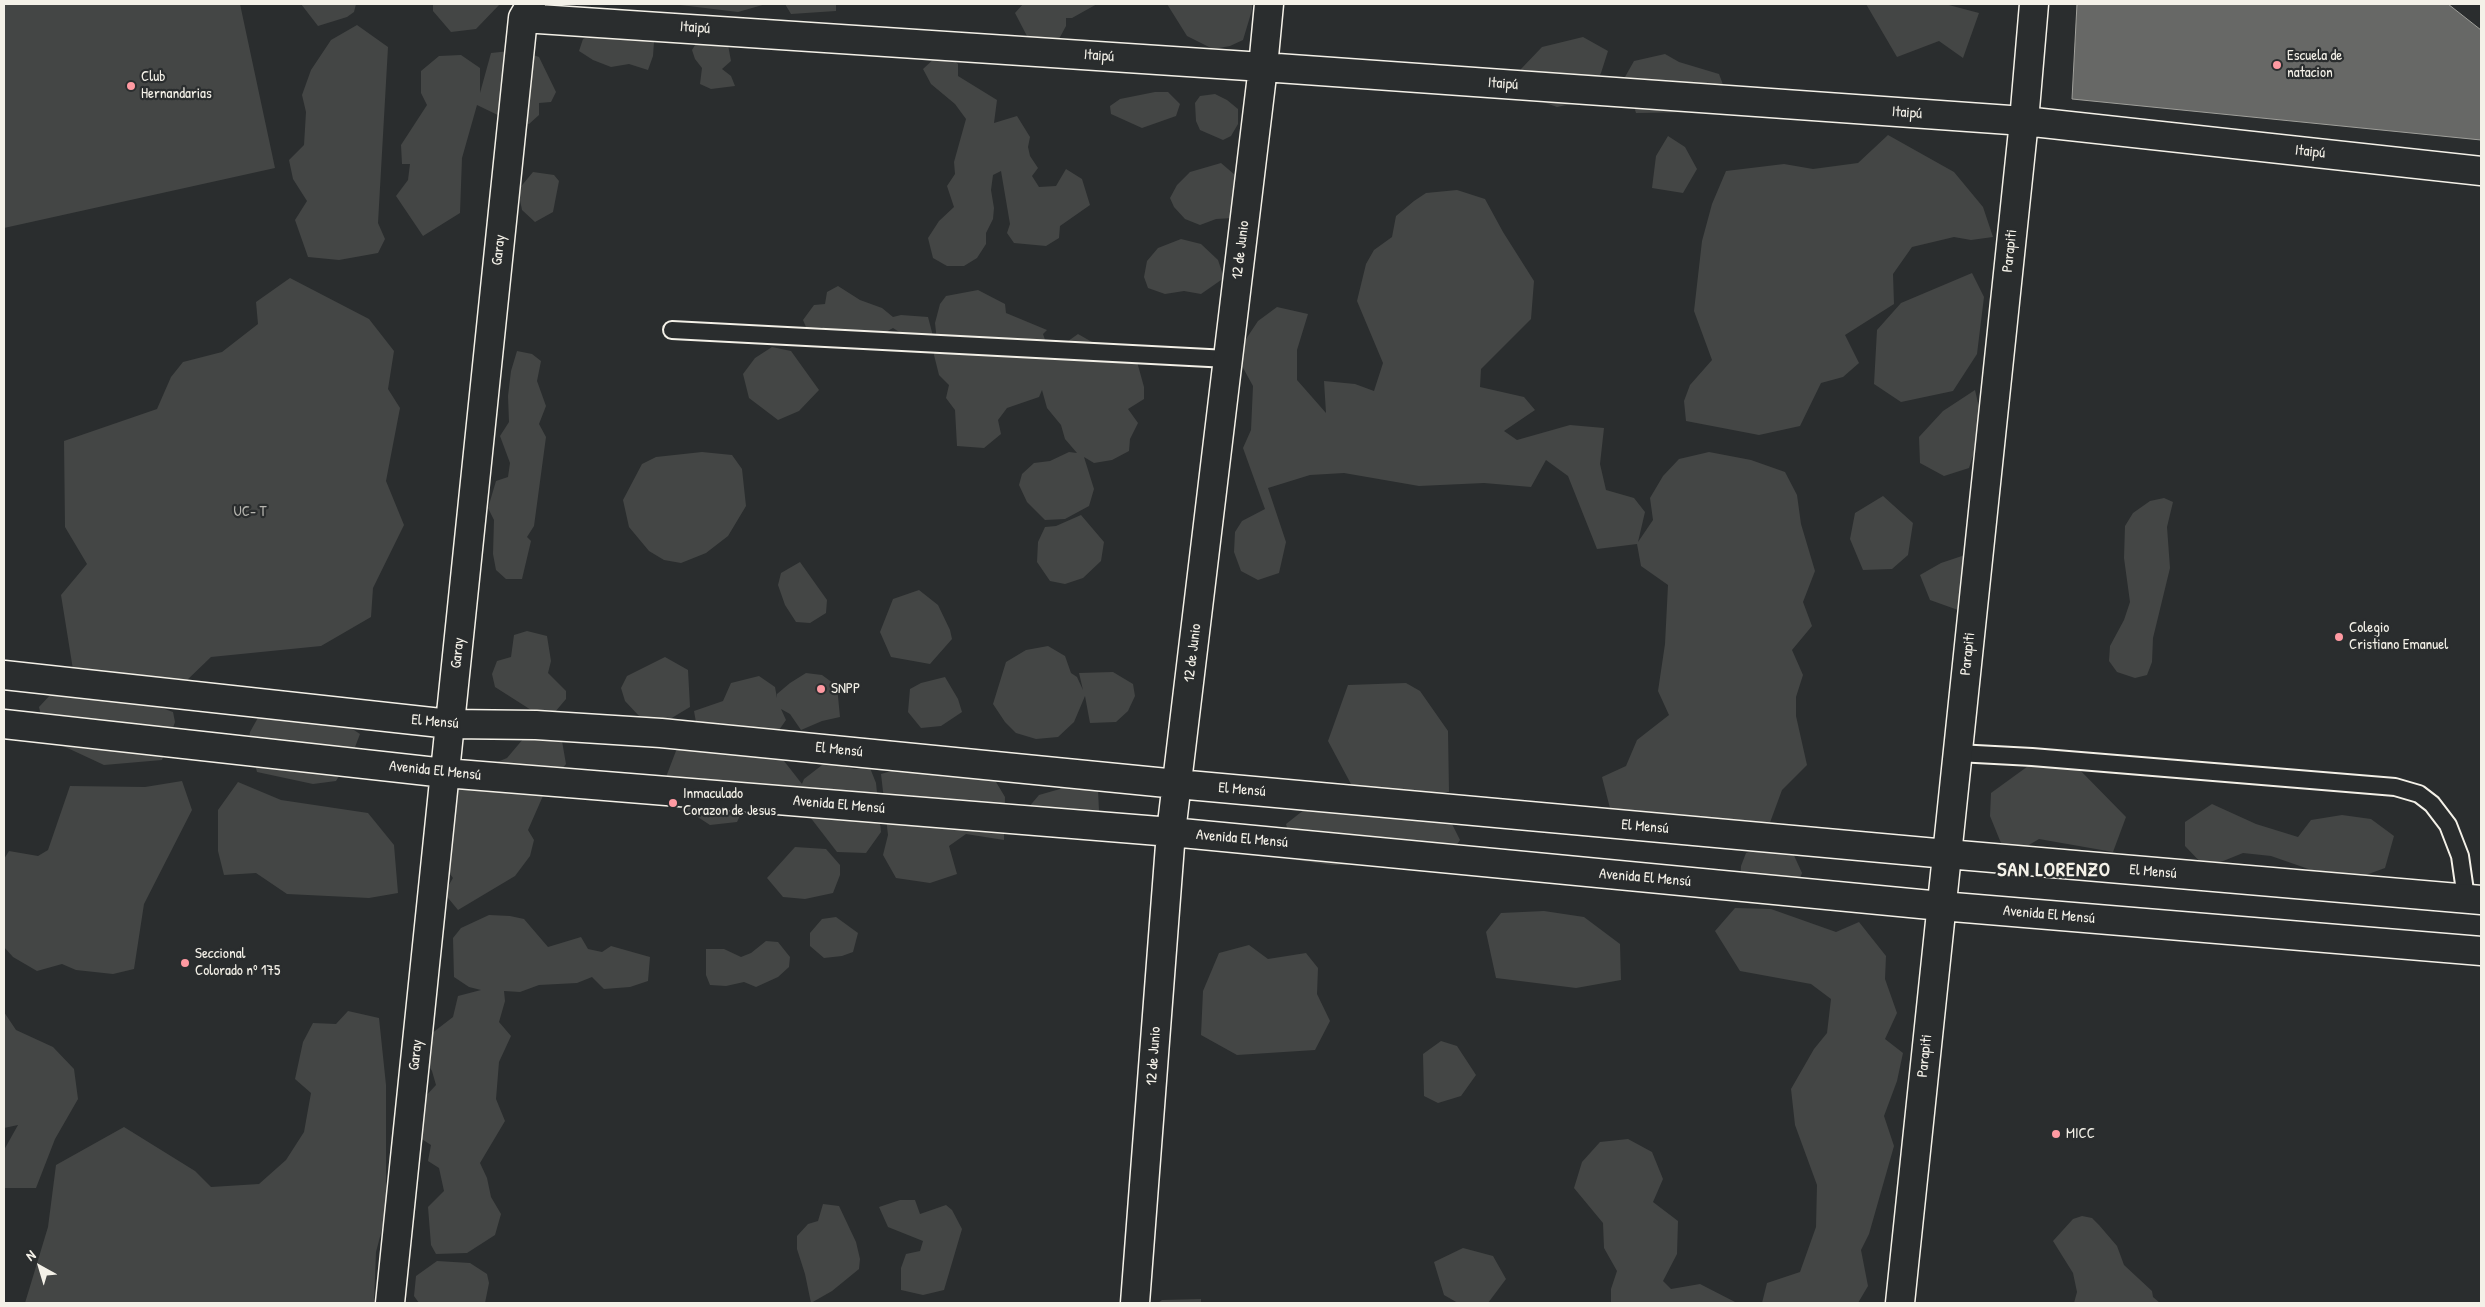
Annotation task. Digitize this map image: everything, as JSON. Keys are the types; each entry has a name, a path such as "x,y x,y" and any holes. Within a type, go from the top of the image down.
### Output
{"street":[{"name":"12 de Junio","path":"1135,1303 1171,832 1263,67 1268,4"},
{"name":"Parapiti","path":"1900,1303 2024,121 2034,4"},
{"name":"Itaipú","path":"525,9 1263,67 2024,121 2481,171"},
{"name":"Garay","path":"390,1303 525,9"},
{"name":"El Mensú","path":"4,675 450,724 536,725 662,733 1177,784 1947,854 2474,899"},
{"name":"Avenida El Mensú","path":"4,724 445,773 1171,832 1941,906 2481,951"}],"lane":[{"path":"672,330 1228,359"},
{"path":"1957,753 2032,757 2395,788 2419,794 2432,804 2448,825 2474,899"}],"green space":[{"name":"Club Hernandarias","path":"4,4 240,4 275,168 4,228"},
{"path":"301,4 356,4 354,12 347,17 318,26"},
{"path":"433,4 500,4 476,29 451,32 433,11"},
{"path":"672,4 766,4 738,12"},
{"path":"785,4 836,4 836,11 791,14"},
{"path":"1023,4 1097,4 1072,18 1066,18 1066,26 1059,39 1028,38 1015,13"},
{"path":"1167,4 1252,4 1252,10 1243,40 1230,46 1213,49 1187,36"},
{"path":"1866,4 1945,4 1979,13 1963,58 1939,41 1897,57"},
{"path":"357,25 388,47 378,223 385,239 378,253 339,260 308,257 295,220 307,201 293,179 289,160 304,145 306,112 302,95 311,70 331,40"},
{"path":"647,31 654,42 653,56 648,70 629,64 611,67 593,60 579,51 583,39 597,32"},
{"path":"726,34 731,61 722,69 731,76 735,86 711,89 700,84 702,68 695,59 692,50 697,42"},
{"path":"1583,37 1608,51 1601,73 1586,101 1557,107 1532,98 1521,69 1542,47"},
{"path":"519,50 539,57 556,92 551,102 539,103 539,115 529,124 506,119 477,105 462,158 460,213 423,236 396,196 408,180 410,164 402,164 401,145 427,105 421,93 421,71 439,56 461,55 480,68 480,93 491,53"},
{"path":"1665,54 1679,62 1719,74 1725,90 1700,112 1636,113 1625,77 1634,61"},
{"path":"937,56 951,58 958,64 958,76 997,100 994,123 1017,116 1030,137 1028,147 1030,156 1038,168 1032,176 1039,187 1056,186 1066,169 1082,179 1090,205 1060,226 1059,238 1046,246 1014,243 1007,233 1010,224 1001,171 993,175 991,190 994,208 993,219 986,233 986,244 977,258 964,266 947,266 933,258 928,238 939,221 954,207 947,186 955,174 954,162 966,119 955,104 931,84 923,69"},
{"path":"1155,92 1168,92 1180,104 1176,116 1142,128 1111,114 1110,106 1120,99"},
{"path":"1215,94 1227,100 1238,109 1238,124 1231,136 1223,140 1200,130 1196,121 1195,103 1200,96"},
{"path":"1888,135 1954,172 1983,207 1993,237 1971,240 1954,237 1912,247 1893,274 1894,304 1845,335 1859,363 1843,377 1821,383 1800,426 1759,435 1686,421 1684,401 1690,385 1712,360 1694,311 1702,241 1712,204 1726,171 1784,164 1813,169 1858,163"},
{"path":"1668,136 1685,147 1697,169 1683,193 1652,188 1656,156"},
{"path":"1221,163 1235,175 1239,182 1233,218 1216,219 1200,225 1185,219 1174,207 1170,198 1177,185 1190,172"},
{"path":"533,172 554,175 559,181 553,212 535,222 522,210 518,190"},
{"path":"1457,190 1485,199 1534,281 1531,319 1481,369 1480,387 1524,397 1535,410 1504,431 1517,440 1570,425 1604,428 1600,464 1606,490 1634,498 1645,512 1638,542 1653,520 1650,498 1663,476 1679,459 1709,452 1751,460 1785,472 1797,495 1801,524 1815,571 1803,602 1812,626 1792,650 1803,675 1796,697 1796,716 1807,765 1782,790 1765,836 1612,816 1602,777 1626,766 1637,740 1669,715 1658,691 1665,644 1668,585 1641,566 1637,544 1597,549 1568,476 1546,460 1531,487 1484,483 1419,486 1344,473 1310,475 1268,488 1286,542 1279,573 1258,580 1241,571 1234,552 1235,532 1242,521 1265,509 1243,448 1251,430 1253,386 1242,366 1244,342 1258,321 1277,307 1308,314 1297,350 1297,380 1326,413 1324,381 1355,384 1374,391 1383,363 1357,301 1366,264 1374,250 1392,237 1396,216 1414,201 1426,193"},
{"path":"1181,239 1201,244 1218,260 1224,278 1201,294 1184,291 1165,294 1148,288 1144,277 1147,261 1158,248"},
{"path":"1972,273 1984,297 1977,354 1953,391 1901,402 1874,384 1877,330 1901,303"},
{"name":"UC- T","path":"290,278 369,319 394,351 388,389 400,408 386,481 404,525 373,588 371,617 321,646 211,657 159,707 173,712 175,722 162,760 104,765 46,738 39,707 65,679 75,682 61,595 87,564 65,527 64,441 157,409 171,377 183,362 222,352 258,324 256,302"},
{"path":"838,286 860,300 882,308 893,317 901,315 928,317 933,336 907,337 893,328 877,337 837,342 822,327 806,327 803,320 814,305 825,304 827,292"},
{"path":"978,290 1005,304 1006,313 1047,330 1043,334 1050,354 1078,334 1092,342 1112,344 1136,358 1144,387 1144,399 1128,409 1138,423 1130,439 1129,451 1112,460 1094,463 1084,457 1094,489 1089,506 1065,519 1045,520 1027,502 1019,485 1022,474 1034,463 1050,461 1069,452 1077,453 1065,439 1061,425 1047,408 1042,390 1039,397 1007,408 998,420 1001,434 984,448 957,446 955,410 946,398 949,385 939,375 934,355 937,341 935,323 940,304 946,296"},
{"path":"772,347 791,351 819,390 799,411 778,420 749,398 743,374 755,358"},
{"path":"517,351 532,354 541,361 537,381 546,406 539,424 546,437 534,526 527,537 531,541 522,579 506,579 496,570 493,554 494,520 488,508 496,481 508,477 510,463 500,436 509,422 508,396 511,371"},
{"path":"1975,390 1983,425 1969,468 1944,476 1920,463 1919,437 1943,411"},
{"path":"702,452 732,455 742,469 746,506 728,536 706,553 681,563 664,560 649,551 629,527 623,500 642,464 656,457"},
{"path":"1883,496 1913,523 1908,555 1892,569 1863,570 1850,539 1855,513"},
{"path":"2164,498 2173,502 2167,527 2170,568 2153,638 2152,662 2147,675 2135,678 2117,672 2109,661 2110,646 2124,620 2130,602 2124,558 2125,526 2133,513 2150,501"},
{"path":"1081,515 1104,542 1101,561 1083,578 1065,584 1050,581 1037,562 1038,542 1045,527 1056,526"},
{"path":"1965,555 1976,578 1958,610 1930,600 1920,575 1941,563"},
{"path":"800,562 827,600 826,613 810,623 796,622 785,605 778,585 781,573"},
{"path":"919,590 938,605 950,630 952,639 930,664 891,657 880,632 893,599"},
{"path":"527,631 547,636 551,661 548,673 566,691 566,699 555,712 539,715 495,687 492,674 497,661 511,657 514,635"},
{"path":"1048,646 1065,656 1071,673 1077,677 1083,690 1079,673 1113,672 1133,684 1135,696 1128,711 1116,722 1090,723 1085,696 1074,722 1058,737 1036,739 1016,733 1005,722 993,704 1006,662 1026,650"},
{"path":"665,657 688,670 690,707 665,722 639,716 625,701 621,688 627,676"},
{"path":"806,673 822,675 837,686 840,717 822,721 801,730 790,714 781,709 786,720 770,743 802,784 804,779 826,762 854,769 870,768 876,783 881,832 866,853 837,852 800,804 802,787 793,807 745,805 737,822 710,825 687,810 666,777 679,743 697,728 694,711 723,701 731,683 759,676 775,687 777,698 777,694"},
{"path":"945,677 958,699 962,712 941,726 921,728 908,712 910,689 921,683"},
{"path":"1406,683 1420,691 1448,731 1449,792 1406,798 1352,786 1328,741 1348,685"},
{"path":"316,705 360,734 352,755 336,781 313,784 257,772 249,740 250,732 260,714"},
{"path":"544,730 562,741 566,764 546,789 528,830 534,840 530,856 515,876 458,910 444,893 453,878 441,862 451,790 483,786 485,767 507,758 529,732"},
{"path":"2035,761 2074,764 2126,817 2113,852 2039,839 2007,858 1990,816 1991,793"},
{"path":"924,766 943,777 974,770 993,777 1005,797 1004,840 966,834 949,846 957,874 930,883 896,878 883,855 888,835 881,774 904,767"},
{"path":"1071,771 1098,789 1099,811 1091,840 1050,832 1028,808 1039,795 1060,789"},
{"path":"182,781 192,810 144,904 134,969 113,974 76,970 62,964 37,971 13,957 4,947 4,859 9,851 38,856 48,850 70,786 145,787"},
{"path":"238,782 281,800 368,813 394,845 398,893 369,898 287,894 256,873 224,875 218,851 218,810"},
{"path":"1314,802 1447,814 1460,840 1444,864 1332,865 1296,860 1286,824"},
{"path":"2212,804 2256,824 2298,837 2311,820 2342,815 2371,819 2394,836 2385,868 2360,877 2326,875 2271,856 2243,853 2206,868 2185,846 2185,822"},
{"path":"1776,842 1792,851 1802,873 1794,894 1779,904 1755,899 1740,887 1741,866 1746,853"},
{"path":"795,847 826,849 840,865 840,875 833,893 805,899 783,897 767,878"},
{"path":"1735,908 1771,909 1836,932 1859,922 1886,956 1885,979 1897,1013 1885,1039 1903,1053 1897,1081 1884,1116 1894,1146 1869,1234 1861,1250 1868,1286 1858,1303 1762,1303 1767,1283 1800,1272 1816,1227 1817,1185 1795,1125 1791,1089 1814,1049 1827,1033 1831,999 1811,984 1740,971 1715,931"},
{"path":"1544,911 1584,917 1620,944 1621,980 1576,988 1496,978 1486,932 1501,913"},
{"path":"489,915 524,919 548,947 581,937 588,949 602,952 611,946 650,957 648,981 630,987 604,989 592,977 577,983 539,985 520,992 504,991 505,1001 499,1022 511,1036 499,1062 496,1099 505,1121 480,1163 487,1178 491,1197 501,1214 495,1235 467,1253 436,1254 431,1245 428,1207 444,1191 439,1168 428,1161 431,1145 417,1136 423,1099 436,1085 432,1071 422,1055 427,1037 453,1017 458,996 481,990 469,987 454,977 453,938 461,928"},
{"path":"836,917 858,933 853,952 842,956 824,958 810,946 810,933 822,919"},
{"path":"766,941 778,942 790,957 789,967 778,977 756,987 744,982 726,986 710,985 706,975 706,949 724,949 741,957 751,953"},
{"path":"1249,945 1268,959 1306,953 1318,968 1317,994 1330,1021 1315,1050 1237,1055 1201,1035 1203,991 1219,953"},
{"path":"348,1011 379,1018 386,1085 386,1214 376,1252 374,1303 25,1303 48,1227 56,1165 124,1127 195,1171 211,1187 259,1184 286,1160 304,1132 311,1093 295,1079 303,1042 313,1023 336,1024"},
{"path":"4,1012 16,1030 53,1047 74,1069 78,1099 55,1139 36,1188 4,1188 4,1150 18,1125 4,1128"},
{"path":"1441,1041 1457,1046 1476,1075 1461,1096 1438,1103 1424,1096 1423,1054"},
{"path":"1628,1139 1652,1152 1663,1179 1653,1202 1678,1221 1677,1254 1663,1281 1671,1289 1700,1284 1737,1303 1611,1303 1611,1289 1617,1271 1604,1248 1603,1223 1574,1188 1582,1162 1600,1142"},
{"path":"900,1200 915,1200 920,1214 946,1205 952,1210 962,1229 944,1290 923,1295 901,1290 901,1268 906,1254 920,1251 923,1241 888,1227 879,1207"},
{"path":"823,1204 839,1206 856,1242 860,1259 859,1269 832,1291 811,1303 797,1249 797,1236 808,1224 818,1221"},
{"path":"2082,1216 2092,1218 2099,1225 2117,1246 2124,1265 2152,1291 2153,1297 2160,1303 2074,1303 2077,1292 2073,1273 2053,1241 2073,1219"},
{"path":"1463,1248 1493,1256 1506,1279 1488,1303 1458,1303 1444,1295 1434,1262"},
{"path":"437,1261 470,1263 487,1274 489,1283 485,1303 419,1303 414,1296 416,1276"},
{"path":"1201,1299 1201,1303 1158,1303 1162,1300"}],"shaded area":[{"name":"Escuela de natacion","path":"2077,4 2448,4 2481,30 2481,140 2072,99"}],"place":[{"name":"Escuela de natacion","path":"2277,65"},
{"name":"Club Hernandarias","path":"131,86"},
{"name":"Colegio Cristiano Emanuel","path":"2339,637"},
{"name":"SNPP","path":"821,689"},
{"name":"Inmaculado Corazon de Jesus","path":"673,803"},
{"name":"Seccional Colorado nº 175","path":"185,963"},
{"name":"MICC","path":"2056,1134"}],"district":[{"name":"SAN LORENZO","path":"2054,871"}]}
